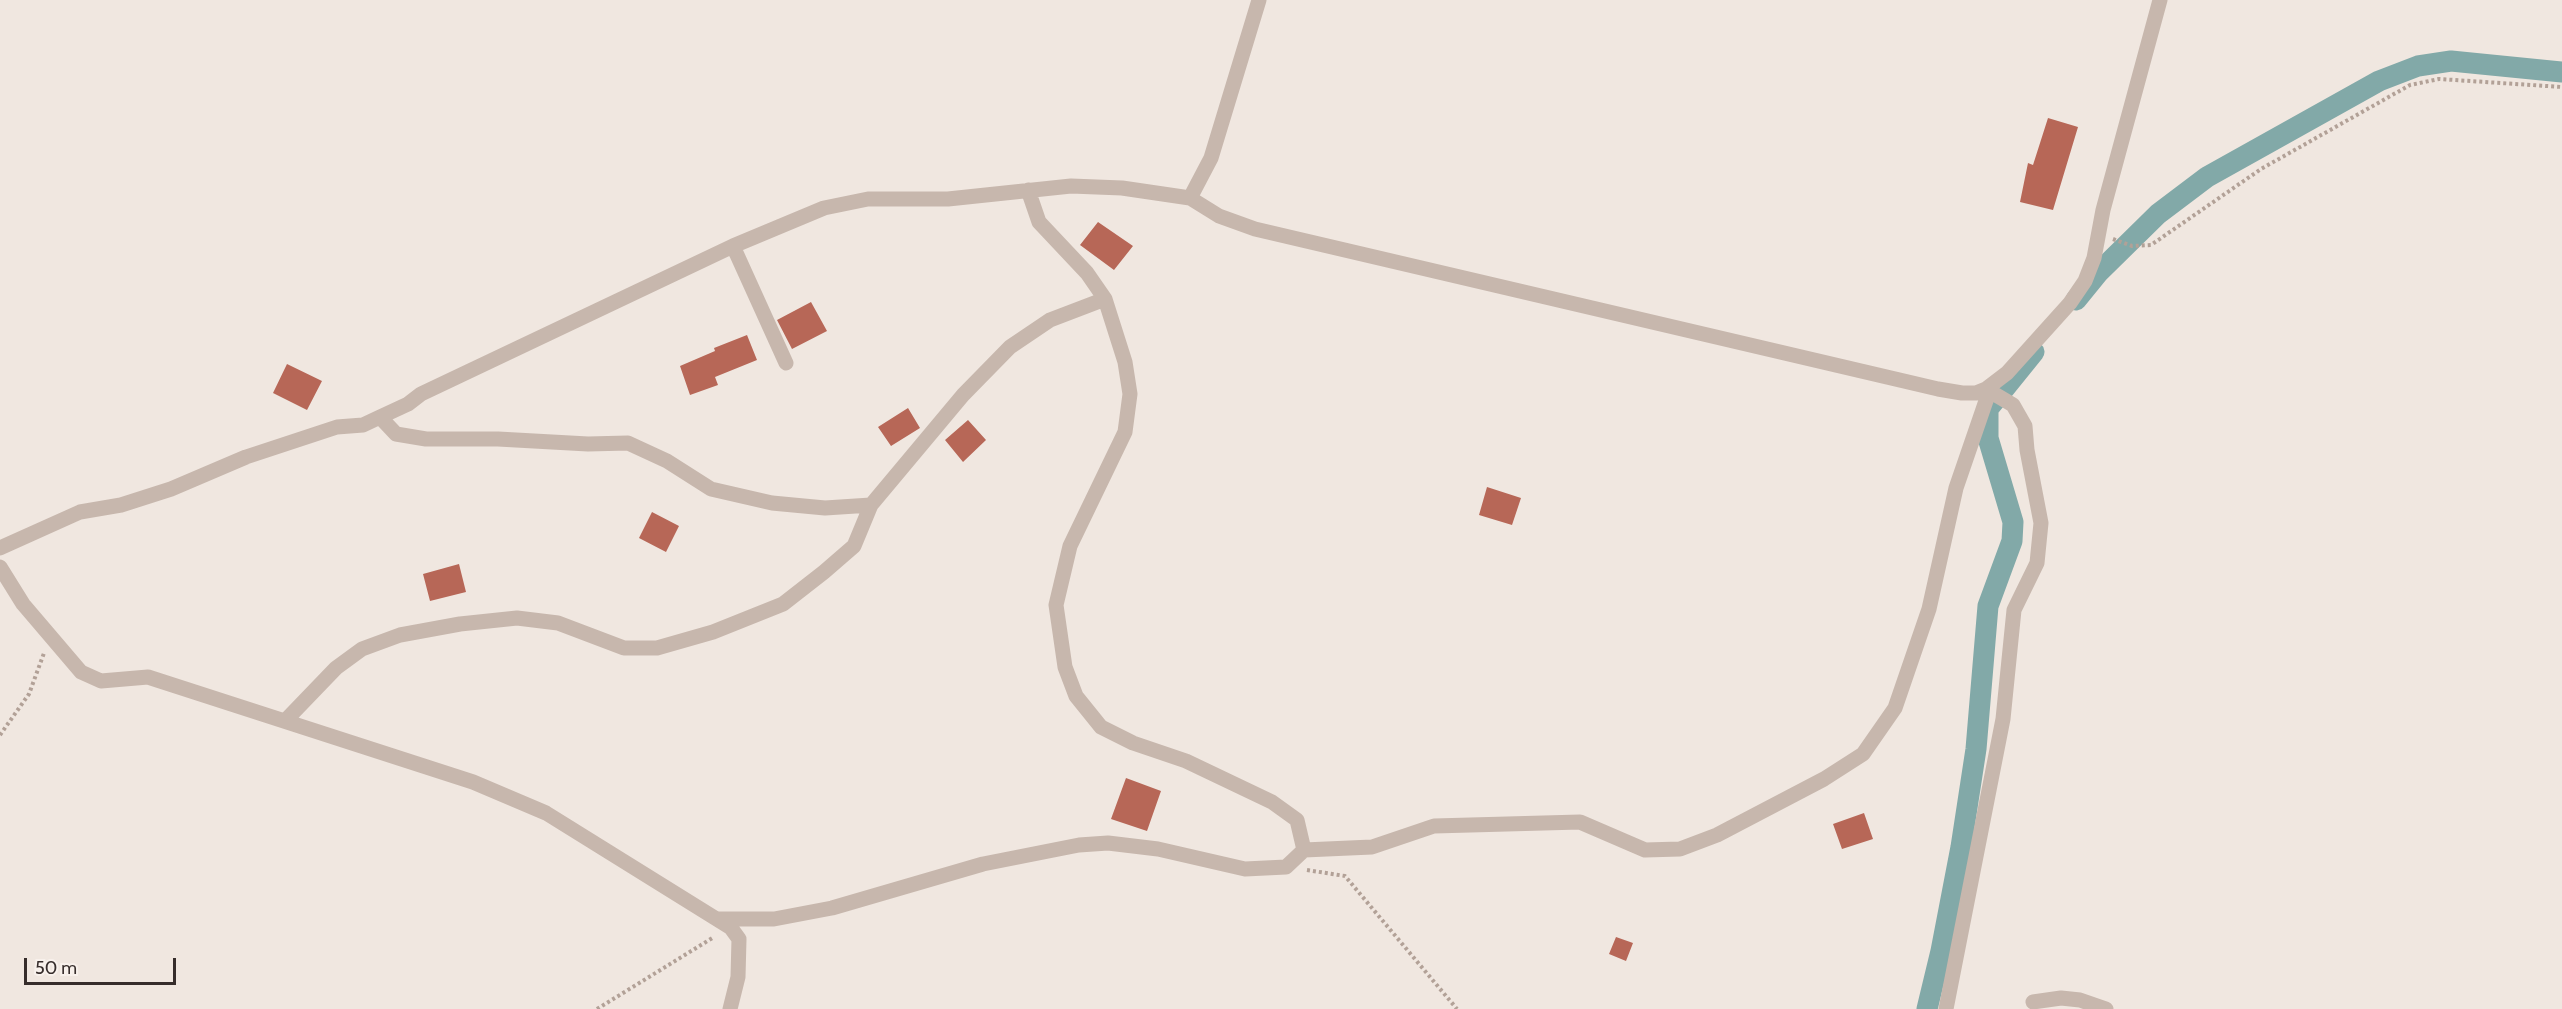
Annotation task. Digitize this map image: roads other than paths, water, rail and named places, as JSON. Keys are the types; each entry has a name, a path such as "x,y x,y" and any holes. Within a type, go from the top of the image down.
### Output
{"street":[{"path":"1190,198 1211,158 1259,0"},
{"path":"725,924 774,919 832,908 982,864 1079,845 1108,843 1158,849 1245,869 1286,867 1304,850 1372,847 1434,826 1580,822 1645,850 1680,849 1717,835 1824,779 1863,754 1895,708 1929,609 1956,488 1991,392 2070,303 2085,281 2094,258 2103,210 2160,0"},
{"path":"0,548 80,512 121,505 171,489 246,457 337,428 363,425 408,404 422,394 733,246 799,217 835,206 868,199 948,199 1071,186 1122,188 1190,198 1219,216 1256,229 1938,389 1971,394 1991,392 2013,405 2025,426 2027,450 2041,523 2037,563 2014,610 2003,719 1946,1009"},
{"path":"1028,190 1039,222 1088,273 1105,299 1125,362 1130,394 1125,432 1070,546 1056,604 1065,667 1076,696 1101,727 1133,743 1186,761 1272,802 1296,820 1304,850"},
{"path":"733,246 786,363"},
{"path":"285,721 336,668 362,649 400,635 460,624 517,618 558,623 624,648 657,648 713,632 783,604 854,546 871,505 963,395 1010,347 1050,320 1105,299"},
{"path":"380,417 396,434 426,439 628,443 667,461 711,489 772,504 825,508 871,505"},
{"path":"0,567 23,604 81,672 101,681 148,677 473,782 546,813 725,924 739,939 738,977 730,1009"},
{"path":"2033,1002 2061,998 2080,1000 2106,1009"}],"waterway":[{"path":"2076,300 2098,273 2158,214 2207,177 2379,81 2418,66 2451,61 2562,72"},
{"path":"1927,1009 1961,847 1976,749 1988,606 2012,541 2013,522 1988,438 1988,409 2034,352"}]}
